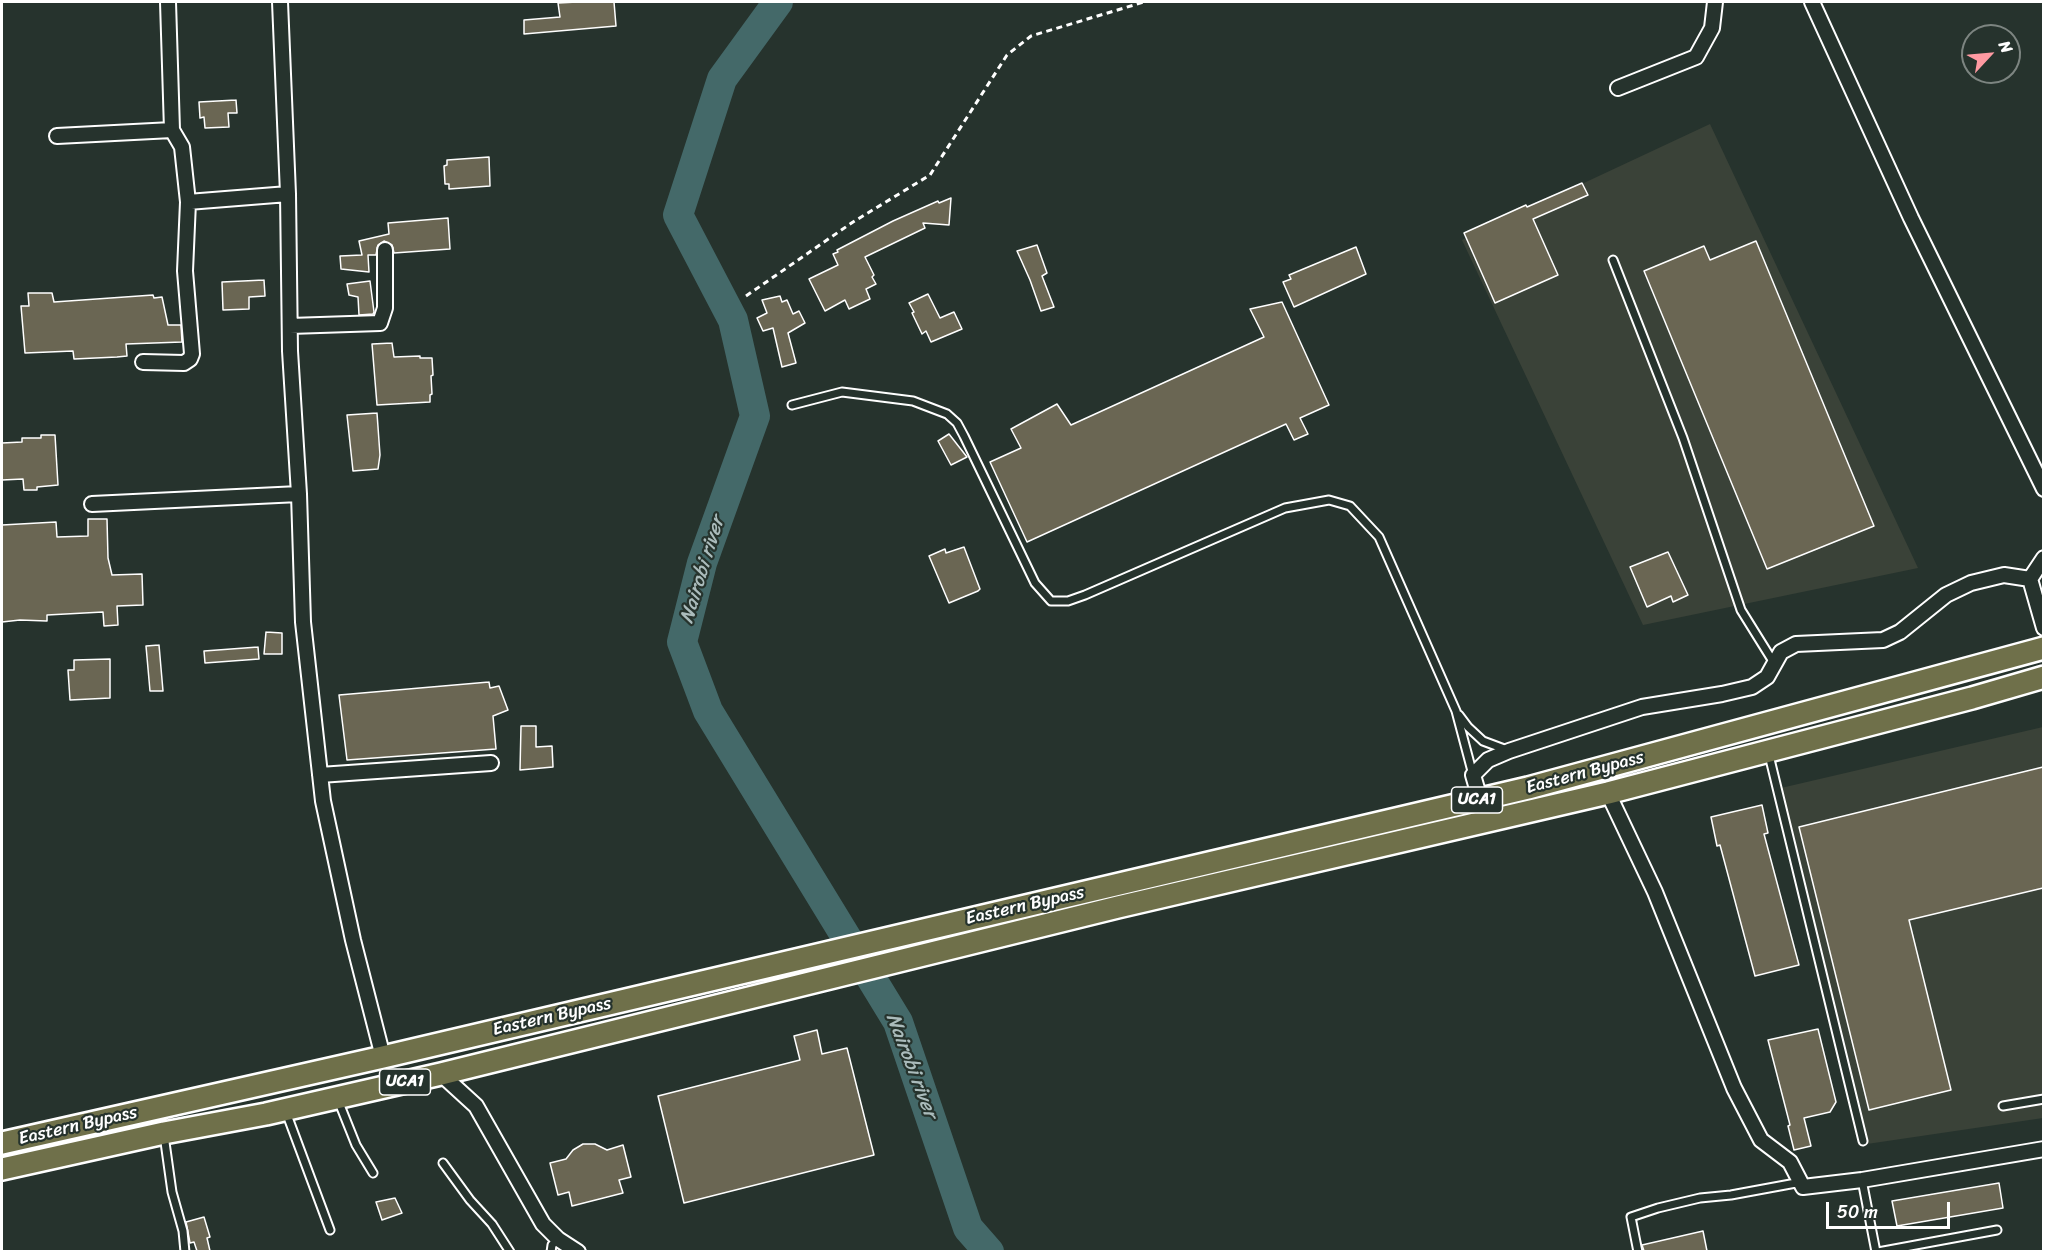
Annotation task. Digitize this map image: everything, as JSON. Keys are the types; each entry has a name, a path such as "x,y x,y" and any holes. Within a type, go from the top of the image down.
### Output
{"main road":[{"name":"Eastern Bypass","path":"2,1143 383,1057 1480,799 2043,648"},
{"name":"Eastern Bypass","path":"2,1169 441,1074 915,955 1608,794 1768,753 2043,677"}],"street":[{"path":"143,362 184,363 190,359 192,354 185,271 188,202 182,147 172,129 168,2"},
{"path":"280,2 294,434 299,494 303,621 323,801 353,940 383,1057"},
{"path":"1618,88 1696,57 1712,28 1715,2"},
{"path":"1812,2 1911,218 2043,489"},
{"path":"57,136 172,129"},
{"path":"188,202 288,194"},
{"path":"290,326 380,323 385,308 385,250"},
{"path":"92,504 299,494"},
{"path":"2043,558 2030,579 2043,628"},
{"path":"1480,799 1473,775 1488,760 1509,751 1642,707 1752,687 1767,677 1780,652 1796,644 1883,640 1900,632 1946,595 1971,583 2004,575 2030,579"},
{"path":"320,775 491,763"},
{"path":"1608,794 1655,892 1734,1088 1761,1140 1790,1162 1803,1187 1862,1180 2043,1149"},
{"path":"441,1074 476,1106 554,1245 578,1251"}],"lane":[{"path":"1613,260 1683,438 1741,610 1774,663"},
{"path":"792,405 842,392 912,401 947,414 957,423 964,436 1035,583 1051,601 1068,601 1085,595 1285,508 1329,500 1350,506 1379,537 1456,711 1473,775"},
{"path":"1456,711 1483,741 1509,751"},
{"path":"1768,753 1863,1141"},
{"path":"337,1097 356,1145 373,1173"},
{"path":"2003,1106 2043,1099"},
{"path":"285,1109 330,1230"},
{"path":"164,1133 172,1192 183,1231 185,1251"},
{"path":"443,1163 470,1200 492,1224 510,1251"},
{"path":"1862,1180 1877,1251 1997,1230"},
{"path":"1638,1251 1631,1216 1700,1198 1796,1184 1803,1187"}],"path":[{"path":"746,296 853,222 930,175 1006,55 1031,36 1144,2"}],"shaded area":[{"path":"1710,124 1918,568 1643,625 1462,240"},
{"path":"2043,727 2043,1118 1867,1144 1781,788"}],"building":[{"path":"614,2 616,26 524,34 524,20 560,17 558,3"},
{"path":"236,100 237,113 228,113 229,127 205,128 204,117 200,118 199,102"},
{"path":"489,157 490,186 449,189 449,184 445,184 444,166 447,165 447,160"},
{"path":"1582,183 1588,195 1533,219 1558,275 1495,303 1464,233"},
{"path":"951,198 949,225 923,223 925,228 865,257 876,284 866,289 870,299 849,309 845,300 825,311 809,279 838,265 833,254 838,252 837,250 893,221 938,201 939,203"},
{"path":"448,218 450,249 394,253 392,245 384,241 378,245 376,255 368,255 369,272 341,269 340,256 362,255 359,241 389,234 388,223"},
{"path":"1756,241 1874,526 1767,569 1644,271 1704,246 1710,260"},
{"path":"1037,245 1047,273 1042,276 1054,307 1041,311 1017,251"},
{"path":"1356,247 1366,274 1294,307 1283,282 1291,279 1289,275"},
{"path":"264,280 265,296 249,297 249,309 223,310 222,282"},
{"path":"370,281 374,312 359,315 358,297 349,295 347,284"},
{"path":"28,293 52,293 54,302 153,295 154,298 162,297 168,325 181,325 182,342 126,344 127,356 117,357 74,359 73,351 25,353 21,306 29,306"},
{"path":"928,294 940,318 954,312 962,329 931,342 926,331 922,334 909,303"},
{"path":"780,296 782,302 787,300 793,314 799,311 805,323 788,333 796,363 782,367 773,328 763,331 757,318 767,313 762,300"},
{"path":"1282,302 1329,405 1300,418 1308,434 1294,440 1286,424 1027,542 990,462 1021,448 1011,429 1057,404 1071,425 1264,337 1250,309"},
{"path":"392,343 394,357 432,358 430,402 377,405 372,344"},
{"path":"377,413 380,455 378,469 353,471 347,415"},
{"path":"949,434 967,457 951,465 938,441"},
{"path":"41,435 55,435 58,485 37,487 37,490 24,490 23,479 2,480 2,443 22,442 22,438 41,438"},
{"path":"88,519 107,519 108,558 112,575 142,574 143,605 117,606 118,625 104,626 103,612 47,615 47,621 2,622 2,525 56,522 57,537 88,536"},
{"path":"964,547 980,589 949,603 929,556 945,549 946,553"},
{"path":"1668,552 1688,595 1673,602 1671,596 1647,607 1630,567"},
{"path":"266,632 282,633 282,654 264,654"},
{"path":"159,645 163,691 150,691 146,646"},
{"path":"258,647 259,659 205,663 204,651"},
{"path":"110,659 110,698 70,700 68,670 74,670 74,660"},
{"path":"489,682 490,688 499,686 508,710 493,716 496,749 347,760 339,695"},
{"path":"521,726 536,726 536,747 552,746 553,767 520,770"},
{"path":"2043,767 2043,888 1909,920 1951,1090 1869,1110 1799,827"},
{"path":"1762,805 1768,833 1764,834 1799,965 1755,976 1720,845 1717,846 1711,817"},
{"path":"1818,1029 1836,1102 1830,1112 1804,1118 1811,1146 1794,1150 1788,1126 1790,1125 1768,1040"},
{"path":"817,1030 822,1054 847,1048 874,1155 684,1203 658,1096 800,1060 794,1036"},
{"path":"583,1144 595,1144 607,1150 623,1145 631,1177 619,1180 623,1193 572,1206 569,1192 558,1195 550,1163 566,1159 573,1150"},
{"path":"1999,1183 2003,1208 1897,1226 1892,1201"},
{"path":"395,1198 402,1213 382,1220 376,1202"},
{"path":"204,1217 210,1237 207,1238 210,1251 197,1251 194,1242 190,1243 186,1222"},
{"path":"1703,1231 1707,1251 1644,1251 1642,1245"}],"waterway":[{"name":"Nairobi river","path":"778,2 722,79 678,215 733,320 755,416 702,563 682,642 708,711 898,1022 968,1228 989,1252"}]}
